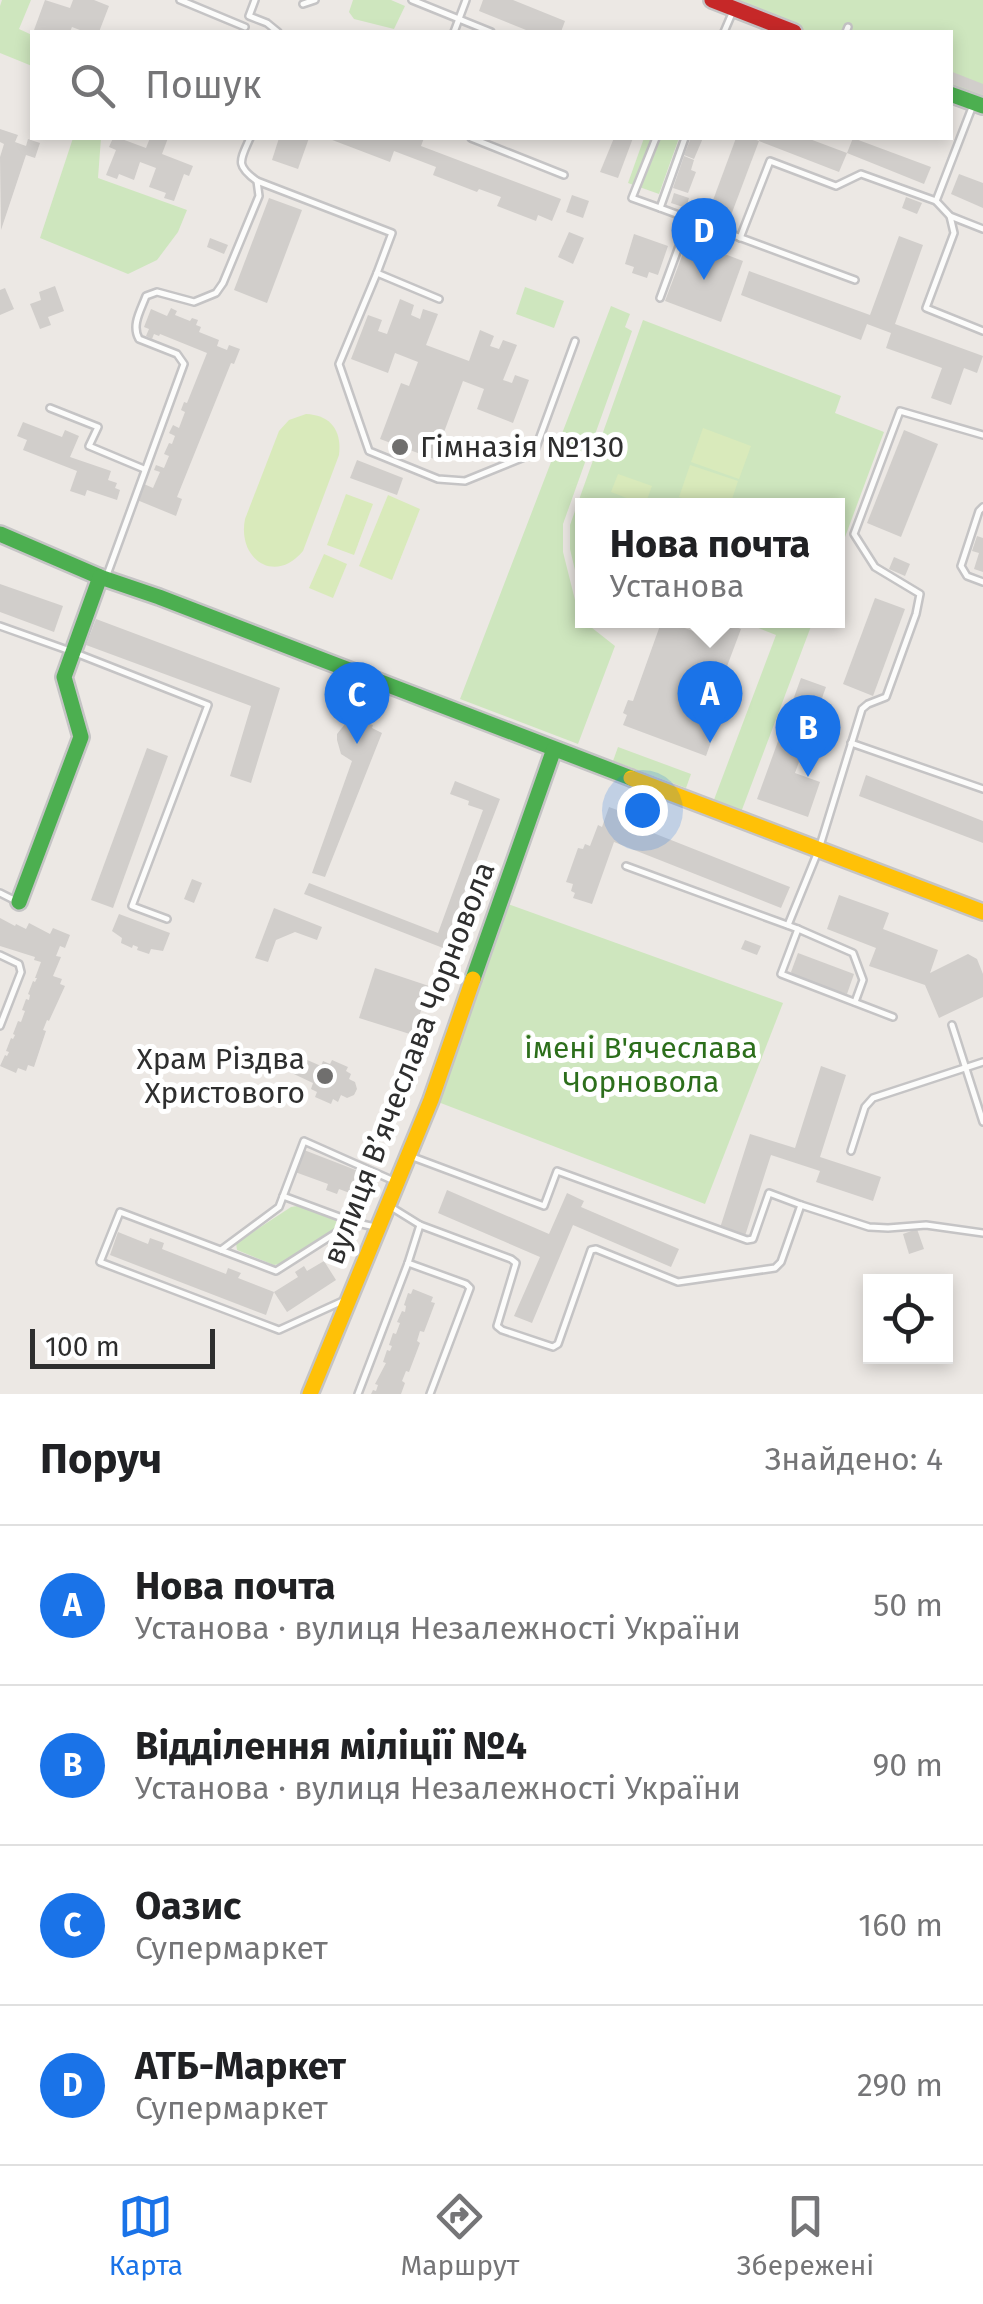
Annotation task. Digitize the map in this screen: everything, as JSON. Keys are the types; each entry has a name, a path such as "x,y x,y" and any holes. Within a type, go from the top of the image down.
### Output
{"street":[{"path":"712,0 789,30"},
{"path":"953,95 978,104"},
{"path":"0,534 103,578 983,912"},
{"path":"19,902 80,737 64,677 103,578"},
{"name":"вулиця Вʼячеслава Чорновола","path":"310,1394 431,1100 554,748"}],"lane":[{"path":"180,0 244,30 255,0"},
{"path":"303,4 315,0"},
{"path":"412,0 487,30"},
{"path":"455,30 466,0"},
{"path":"725,30 734,8"},
{"path":"249,16 275,30"},
{"path":"936,201 978,104"},
{"path":"249,140 241,159 242,167 257,182 392,232 338,364 369,451 438,478 465,481 534,453 576,341"},
{"path":"476,140 564,175"},
{"path":"655,140 632,198 855,280"},
{"path":"660,208 684,140"},
{"path":"740,238 770,161 836,186 861,174 936,201 950,216 983,228"},
{"path":"103,578 184,364 178,354 139,339 136,334 146,296 157,292 194,302 216,293 259,196 257,182"},
{"path":"950,216 954,233 926,308 983,330"},
{"path":"660,298 689,219"},
{"path":"377,273 439,299"},
{"path":"50,408 98,427 89,446 144,470"},
{"path":"788,925 818,849 862,710 886,696 916,614 920,594 875,567 854,534 900,411 983,435"},
{"path":"983,508 961,566 967,576 983,582"},
{"path":"0,626 208,705 132,906 167,919"},
{"path":"851,743 983,790"},
{"path":"626,866 853,953 863,980 854,1002"},
{"path":"0,894 19,902"},
{"path":"798,929 781,974 893,1018"},
{"path":"0,955 18,964 22,972 0,1026"},
{"path":"952,1025 983,1122"},
{"path":"851,1151 865,1107 873,1098 983,1062"},
{"path":"221,1250 279,1208 304,1141 397,1182"},
{"path":"408,1155 544,1206 557,1171 747,1240 752,1239 769,1193 869,1227 926,1224 983,1233"},
{"path":"283,1196 378,1228"},
{"path":"388,1205 420,1225 516,1263 497,1326 554,1347 591,1250 596,1248 678,1282 768,1271 782,1262 801,1205"},
{"path":"350,1298 278,1330 100,1262 120,1212 276,1271 353,1222"},
{"path":"358,1394 420,1225"},
{"path":"408,1263 470,1288 430,1394"}],"green space":[{"path":"2,0 31,0 19,29 30,34 30,65 0,53"},
{"path":"353,0 391,0 405,6 394,29 354,19 349,12"},
{"path":"712,0 983,0 983,106 953,95 953,30 789,30"},
{"path":"72,140 101,140 98,178 187,210 178,232 157,260 128,274 40,238"},
{"path":"643,140 678,140 659,194 628,183"},
{"path":"525,287 564,301 554,328 516,314"},
{"path":"611,306 630,314 625,327 632,331 563,524 563,552 575,600 575,628 592,628 615,646 578,744 460,699"},
{"path":"643,320 841,396 835,413 884,432 845,537 845,498 580,498"},
{"path":"306,414 322,417 333,426 339,439 339,455 303,551 281,566 270,566 252,556 244,533 245,519 279,431 289,420"},
{"path":"703,428 751,446 739,479 691,462"},
{"path":"690,465 738,481 732,498 679,497"},
{"path":"618,474 652,486 648,498 627,498 611,492"},
{"path":"346,494 373,504 354,555 327,545"},
{"path":"388,495 420,509 392,580 359,566"},
{"path":"575,511 575,570 570,549 570,525"},
{"path":"324,554 347,564 333,598 309,588"},
{"path":"758,628 810,628 740,815 712,805 776,635"},
{"path":"618,747 691,774 686,788 613,761"},
{"name":"імені В'ячеслава Чорновола","path":"505,903 783,1003 705,1204 438,1102"},
{"path":"297,1206 335,1219 334,1230 279,1264 237,1250 236,1243"}],"building":[{"path":"45,0 70,8 73,0 94,0 109,6 100,30 34,30"},
{"path":"483,0 513,0 565,21 562,30 526,30 479,11"},
{"path":"953,72 983,84 983,95 953,84"},
{"path":"0,129 18,135 15,142 26,146 28,139 40,143 35,158 26,155 1,230 0,157 4,144 0,142"},
{"path":"112,140 146,148 149,140 167,140 162,154 193,166 189,176 184,174 174,201 164,198 166,193 149,187 156,168 140,162 134,180 119,174 117,179 106,175 116,150 109,147"},
{"path":"278,140 308,140 298,169 272,160"},
{"path":"332,140 423,140 421,146 561,199 552,221 538,215 536,221 497,206 501,197 433,175 436,167 394,151 390,162"},
{"path":"613,140 632,140 618,178 600,172"},
{"path":"690,140 702,140 694,159 684,155"},
{"path":"735,140 759,141 730,218 709,211"},
{"path":"812,140 847,153 839,172 759,141"},
{"path":"852,140 858,140 931,167 924,184 847,153"},
{"path":"684,156 694,160 691,170 696,172 688,193 673,188"},
{"path":"959,174 983,183 983,208 951,194"},
{"path":"674,193 689,198 686,208 671,203"},
{"path":"572,195 589,201 583,218 566,212"},
{"path":"906,197 922,203 917,214 902,208"},
{"path":"269,198 302,210 267,303 234,290"},
{"path":"569,232 584,238 573,264 558,257"},
{"path":"634,234 668,246 658,275 649,272 647,278 632,273 634,267 625,264"},
{"path":"899,236 923,245 895,324 983,356 977,373 964,368 951,405 931,398 942,368 886,348 891,333 867,324 861,340 741,295 749,271 870,315"},
{"path":"210,238 228,245 224,254 207,247"},
{"path":"688,240 743,261 721,322 665,301"},
{"path":"55,286 64,311 48,317 51,325 40,329 30,304 41,300 39,292"},
{"path":"5,288 14,309 0,315 0,290"},
{"path":"400,299 414,305 411,315 420,319 423,309 438,314 426,345 469,361 480,330 494,336 490,346 499,349 503,340 517,345 503,380 512,383 515,375 529,380 513,423 477,409 484,389 463,381 434,459 380,439 401,383 409,386 418,362 395,353 388,373 351,359 368,315 382,320 378,331 387,334"},
{"path":"171,308 177,311 175,315 198,320 199,332 219,340 217,346 240,349 177,497 182,499 176,516 137,500 144,484 153,488 160,472 154,470 156,465 164,468 169,456 164,454 175,436 169,433 173,425 179,428 185,412 181,410 207,353 160,334 154,334 152,339 146,336 149,329 144,327 151,309 167,316"},
{"path":"23,422 62,437 65,430 79,436 70,457 111,471 108,480 117,483 115,488 120,490 117,500 87,490 85,496 70,491 77,471 23,450 27,440 17,436"},
{"path":"904,430 938,444 901,537 867,523"},
{"path":"357,460 403,478 397,495 350,478"},
{"path":"977,536 983,538 983,572 974,569 979,553 972,551"},
{"path":"894,557 910,564 905,576 889,569"},
{"path":"0,584 63,606 54,632 0,612"},
{"path":"875,598 905,609 873,696 843,684"},
{"path":"96,619 280,688 251,783 230,776 251,706 86,645"},
{"path":"659,628 685,628 713,638 717,628 741,629 720,685 730,689 706,756 623,725 628,700 633,701"},
{"path":"801,678 826,687 795,773 820,782 808,817 757,799"},
{"path":"356,720 373,725 382,733 325,877 312,873 352,761 341,754 337,734 345,724"},
{"path":"147,748 168,756 113,908 91,900"},
{"path":"866,775 983,821 983,843 859,796"},
{"path":"455,781 500,799 443,948 304,894 309,883 438,933 483,810 450,794"},
{"path":"609,807 631,815 628,823 790,887 781,908 614,842 592,904 573,898 573,884 566,882 578,848 590,846"},
{"path":"192,879 202,883 194,903 184,899"},
{"path":"839,895 889,913 883,929 938,950 930,973 968,954 977,959 983,974 983,997 939,1018 925,985 869,966 876,948 827,929"},
{"path":"274,908 322,927 317,940 295,932 276,940 268,962 255,958"},
{"path":"119,914 170,933 163,951 151,949 149,954 121,943 122,938 112,931"},
{"path":"0,918 26,929 29,923 50,934 53,928 70,935 65,948 60,946 56,956 61,957 53,976 62,979 60,984 65,986 43,1030 46,1031 34,1067 28,1065 26,1071 18,1068 16,1073 0,1066 9,1052 6,1051 18,1021 21,1022 41,962 0,946"},
{"path":"745,940 761,946 757,955 741,949"},
{"path":"798,953 854,974 847,994 795,979 791,972"},
{"path":"375,968 429,986 413,1035 359,1018"},
{"name":"Храм Різдва Христового","path":"289,1052 321,1066 323,1061 330,1064 332,1060 348,1067 349,1079 357,1089 354,1095 341,1095 338,1102 333,1099 331,1104 315,1097 313,1083 281,1068"},
{"path":"821,1066 846,1075 820,1157 881,1177 873,1201 816,1182 820,1171 771,1155 745,1236 720,1228 750,1134 795,1148"},
{"path":"304,1150 379,1179 371,1201 339,1189 337,1194 326,1190 328,1184 295,1172"},
{"path":"447,1190 549,1234 567,1193 584,1201 581,1207 679,1249 671,1267 573,1225 532,1323 514,1316 540,1257 438,1213"},
{"path":"917,1229 924,1249 909,1254 903,1234"},
{"path":"118,1232 148,1244 150,1238 164,1243 162,1249 226,1274 228,1268 241,1273 238,1278 274,1292 266,1315 110,1255"},
{"path":"324,1261 336,1280 287,1312 274,1292 298,1277 295,1272 304,1266 307,1271"},
{"path":"413,1289 433,1297 431,1302 435,1303 424,1332 420,1331 420,1343 402,1381 405,1383 401,1394 371,1394 376,1391 393,1333 396,1334 400,1323 397,1322"}],"traffic: fast":[{"path":"953,95 983,106"},
{"path":"0,534 100,577 631,778"},
{"path":"19,902 81,737 64,677 100,577"},
{"path":"473,979 554,749"}],"traffic: slow":[{"path":"631,778 983,912"},
{"path":"310,1394 431,1100 473,979"}],"traffic: jam":[{"path":"712,0 789,30"}],"place":[{"name":"АТБ-Маркет","path":"704,280"},
{"name":"Гімназія №130","path":"400,447"},
{"name":"Нова почта","path":"710,743"},
{"name":"Оазис","path":"357,744"},
{"name":"Відділення міліції №4","path":"808,777"},
{"name":"Храм Різдва Христового","path":"325,1076"}]}
